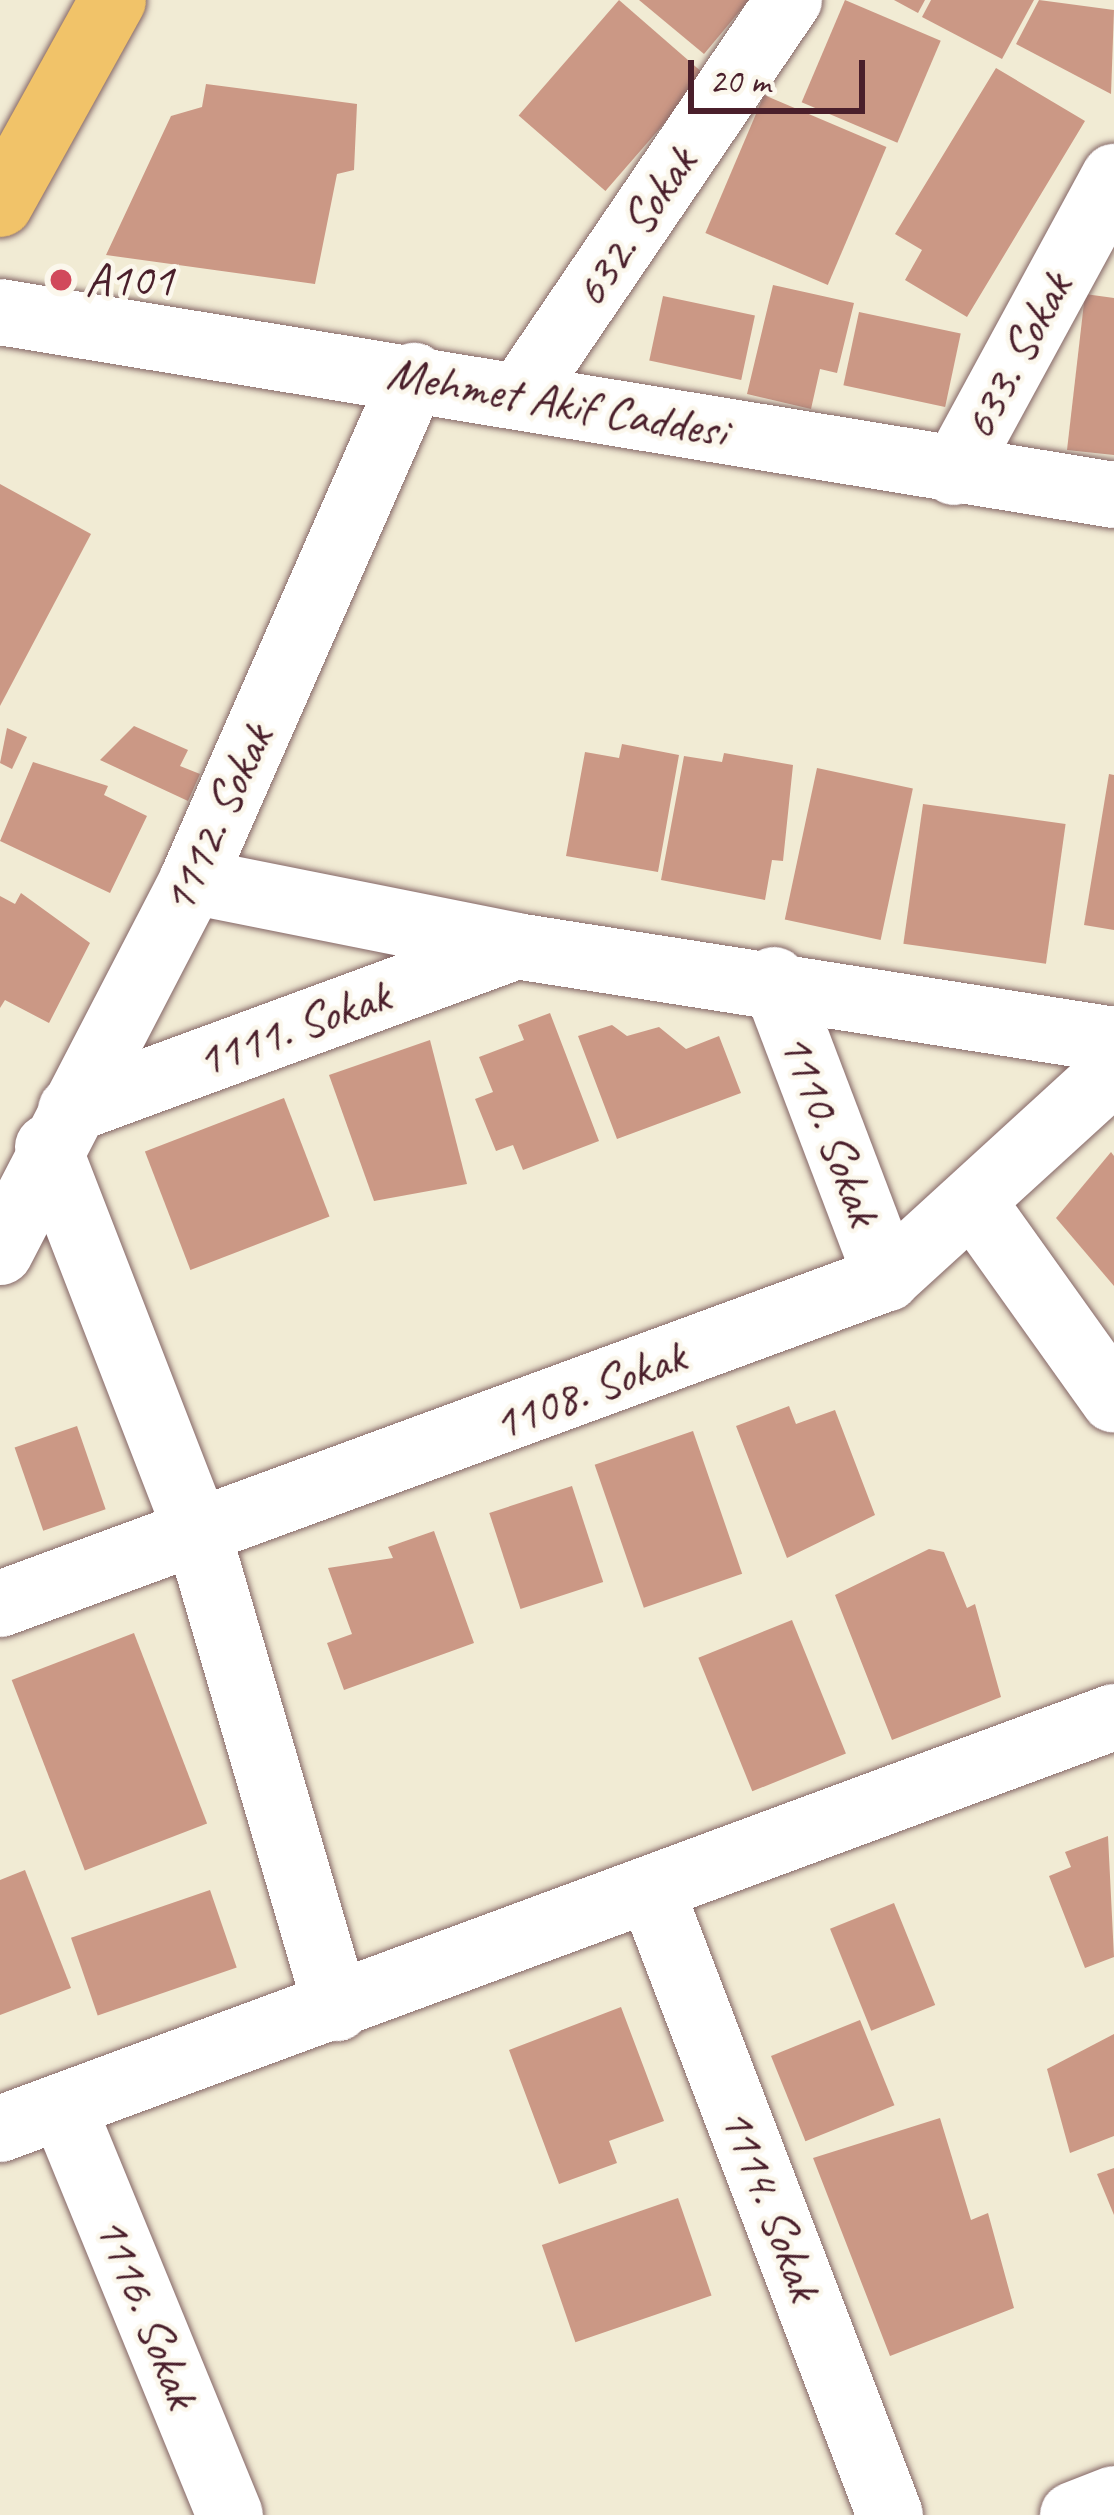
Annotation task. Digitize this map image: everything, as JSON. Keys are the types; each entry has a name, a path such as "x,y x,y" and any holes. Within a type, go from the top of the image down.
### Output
{"main road":[{"path":"0,130 73,0"},
{"path":"0,204 112,0"}],"street":[{"name":"632. Sokak","path":"521,394 789,0"},
{"name":"633. Sokak","path":"954,472 1114,177"},
{"name":"Mehmet Akif Caddesi","path":"0,312 414,376 954,472 1114,495"},
{"name":"1112. Sokak","path":"0,1252 192,880 414,376"},
{"path":"192,880 516,946 774,980 1114,1040"},
{"name":"1111. Sokak","path":"60,1129 516,946"},
{"name":"1110. Sokak","path":"774,980 887,1278"},
{"name":"1108. Sokak","path":"0,1604 199,1537 887,1278 975,1205 1114,1071"},
{"path":"60,1129 199,1537 337,2008"},
{"path":"975,1205 1114,1400"},
{"path":"0,2129 652,1893 1114,1717"},
{"name":"1114. Sokak","path":"652,1893 890,2515"},
{"name":"1116. Sokak","path":"63,2108 230,2515"},
{"path":"1073,2515 1114,2499"}],"building":[{"path":"619,0 706,75 605,191 519,115"},
{"path":"639,0 749,0 704,54"},
{"path":"845,0 941,41 897,143 802,102"},
{"path":"894,0 925,0 918,13"},
{"path":"931,0 1034,0 1002,59 922,17"},
{"path":"1039,0 1114,10 1111,94 1016,44"},
{"path":"996,68 1085,121 967,317 905,280 922,250 895,234"},
{"path":"206,84 357,104 354,170 337,174 315,284 106,255 171,116 202,107"},
{"path":"764,95 886,147 828,285 705,233"},
{"path":"773,285 854,303 837,373 820,369 811,409 747,394"},
{"path":"1085,294 1114,298 1114,455 1067,450"},
{"path":"663,296 755,316 741,380 649,361"},
{"path":"859,312 961,334 945,407 843,385"},
{"path":"0,484 91,534 0,706"},
{"path":"134,726 188,750 180,766 200,774 188,801 100,760"},
{"path":"7,728 27,737 12,769 0,763"},
{"path":"622,744 679,755 658,872 566,856 585,752 619,758"},
{"path":"724,753 793,765 783,861 772,860 765,900 661,880 684,756 722,762"},
{"path":"33,762 108,786 104,795 147,816 110,893 0,841"},
{"path":"817,768 913,788 881,940 785,920"},
{"path":"1109,774 1114,775 1114,930 1084,925"},
{"path":"923,804 1066,824 1046,964 903,944"},
{"path":"21,893 90,943 49,1023 5,1000 0,1008 0,896 15,904"},
{"path":"550,1013 599,1141 523,1170 513,1145 496,1151 475,1099 493,1092 479,1057 524,1040 518,1025"},
{"path":"612,1025 627,1036 659,1027 686,1049 719,1036 741,1093 617,1139 578,1036"},
{"path":"430,1040 467,1184 374,1201 329,1075"},
{"path":"284,1098 330,1217 190,1270 145,1151"},
{"path":"1111,1152 1114,1156 1114,1286 1056,1218"},
{"path":"789,1406 796,1424 835,1410 875,1515 787,1558 736,1426"},
{"path":"77,1426 106,1509 43,1531 15,1447"},
{"path":"693,1431 742,1574 644,1608 595,1465"},
{"path":"572,1486 603,1582 520,1609 489,1513"},
{"path":"434,1531 474,1643 344,1690 327,1643 352,1634 328,1568 393,1558 388,1547"},
{"path":"929,1549 944,1552 967,1608 975,1604 1001,1697 892,1740 835,1595"},
{"path":"792,1620 846,1754 752,1791 698,1658"},
{"path":"134,1633 207,1823 85,1870 12,1680"},
{"path":"1108,1836 1114,1957 1085,1968 1049,1876 1071,1867 1065,1852"},
{"path":"25,1870 71,1988 0,2015 0,1880"},
{"path":"210,1890 237,1968 98,2015 71,1938"},
{"path":"894,1903 935,2005 871,2031 830,1929"},
{"path":"621,2007 664,2121 609,2141 617,2163 559,2184 509,2050"},
{"path":"860,2020 894,2105 805,2141 771,2056"},
{"path":"1114,2034 1114,2136 1070,2153 1047,2069"},
{"path":"940,2118 971,2220 988,2213 1014,2308 890,2356 813,2158"},
{"path":"1114,2168 1114,2215 1097,2174"},
{"path":"678,2198 712,2295 575,2342 542,2245"}],"place":[{"name":"A101","path":"61,280"}]}
